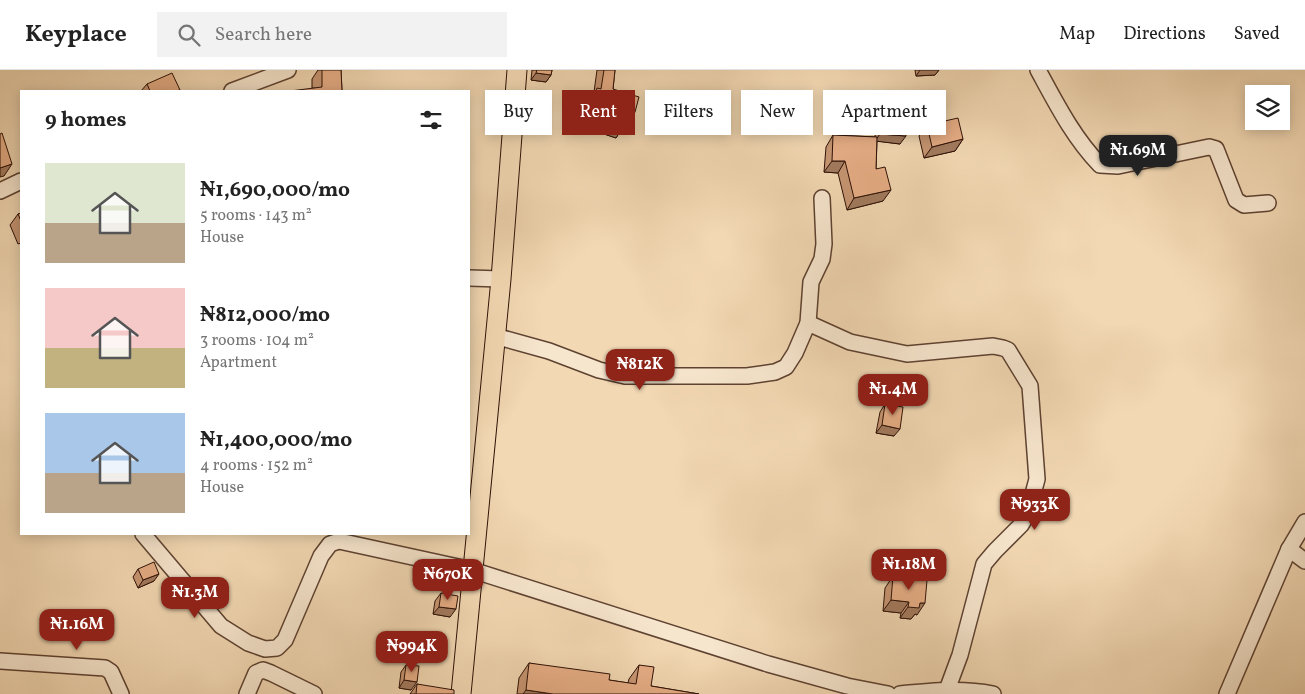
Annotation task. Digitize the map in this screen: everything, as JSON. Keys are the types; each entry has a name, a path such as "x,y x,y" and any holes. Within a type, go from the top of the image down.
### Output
{"main road":[{"path":"461,694 495,336 517,70"}],"street":[{"path":"235,90 288,70"},
{"path":"1038,70 1064,118 1086,151 1100,165 1118,166 1209,147 1216,149 1236,200 1244,205 1268,203"},
{"path":"0,191 20,181"},
{"path":"495,336 548,351 599,370 626,376 747,376 775,372 786,367 795,353 808,323 812,282 822,259 824,244 822,198"},
{"path":"470,278 500,278"},
{"path":"808,323 850,342 907,354 993,346 1004,348 1008,350 1030,386 1037,479 1035,488 1028,513 1021,525 995,550 984,564 962,646 947,690"},
{"path":"1227,694 1289,549 1305,522"},
{"path":"144,535 221,626 248,643 270,649 277,648 284,640 321,556 330,544 339,541 472,570 768,664 847,686 888,694"},
{"path":"1289,549 1305,561"},
{"path":"0,661 104,668 111,672 121,694"},
{"path":"247,694 252,679 256,673 263,670 314,694"},
{"path":"900,694 947,690 975,690 993,694"}],"building":[{"path":"322,70 341,70 342,90 298,90 322,87"},
{"path":"537,70 552,70 551,75 536,73"},
{"path":"604,70 615,70 613,89 616,90 597,90 597,88 601,89"},
{"path":"172,73 180,90 150,90 147,84"},
{"path":"635,96 639,97 635,112"},
{"path":"958,118 963,139 932,147 929,135 946,135 946,121"},
{"path":"2,133 12,164 0,168 0,134"},
{"path":"833,135 877,137 876,169 885,167 891,190 854,198 845,161 832,161"},
{"path":"885,404 903,407 900,429 882,425"},
{"path":"154,562 159,574 143,580 138,569"},
{"path":"893,576 927,580 925,603 920,603 919,608 908,607 909,602 891,600"},
{"path":"441,593 458,596 456,609 439,607"},
{"path":"529,663 610,674 609,680 636,684 639,665 654,667 651,686 699,694 553,694 526,690"},
{"path":"406,665 419,666 417,682 404,680"},
{"path":"417,684 454,690 454,694 416,694"}]}
